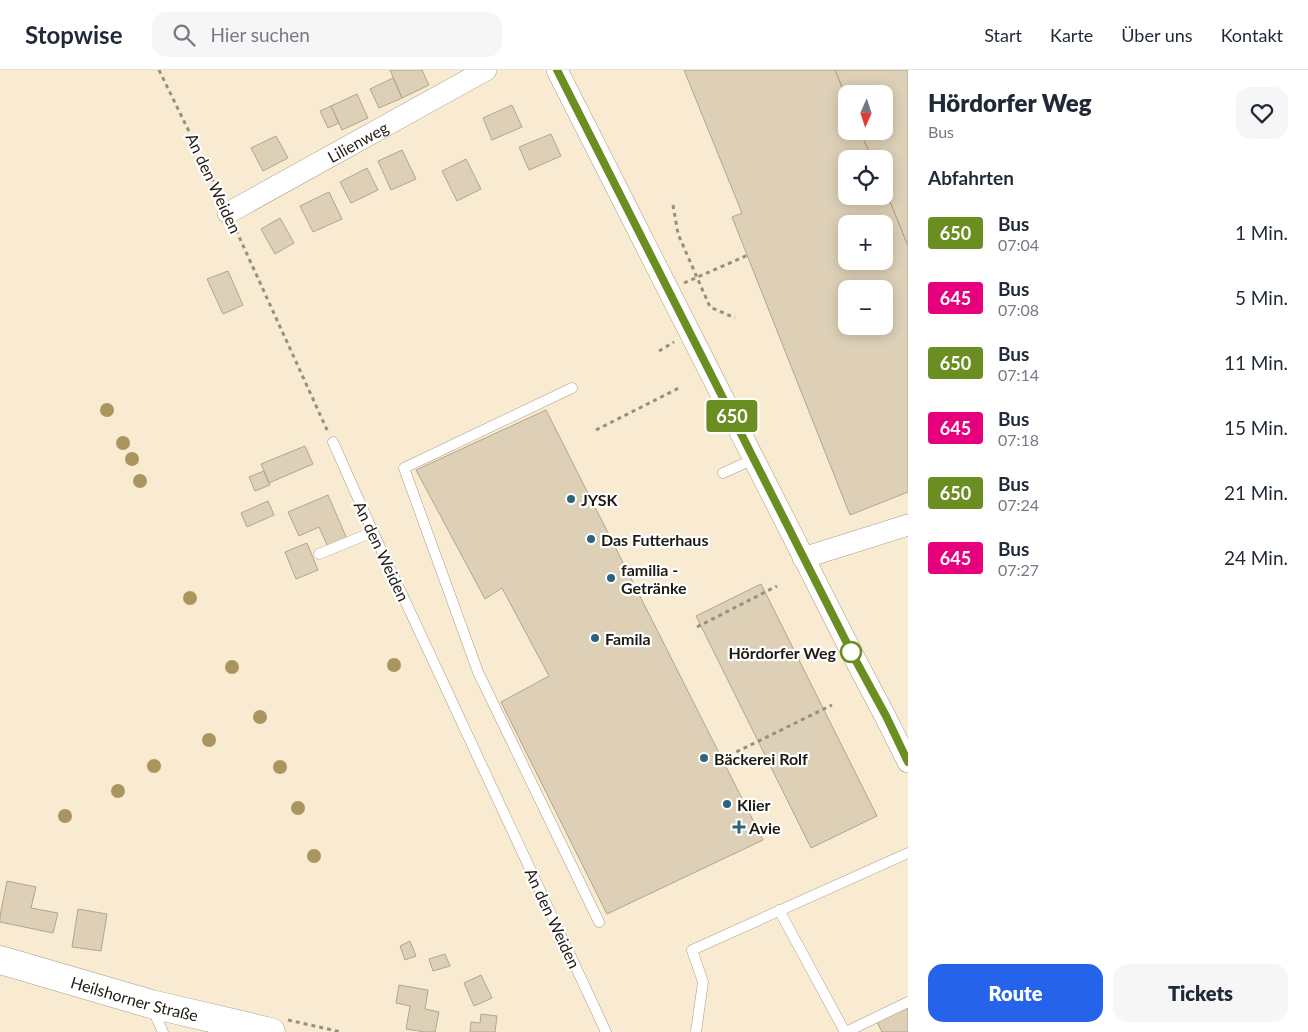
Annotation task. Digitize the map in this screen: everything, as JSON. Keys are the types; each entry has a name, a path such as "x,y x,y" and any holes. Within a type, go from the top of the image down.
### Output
{"main road":[{"name":"Heilshorner Straße","path":"0,960 150,1004 271,1032"}],"street":[{"name":"Lilienweg","path":"228,213 486,70"},
{"path":"557,70 908,762"},
{"path":"804,558 908,524"}],"lane":[{"path":"572,388 404,468 478,672 599,922"},
{"name":"An den Weiden","path":"333,442 606,1032"},
{"path":"723,473 754,459"},
{"path":"319,554 373,532"},
{"path":"696,1032 703,982 692,950 908,853"},
{"path":"779,910 846,1032 908,1002"},
{"path":"150,1004 163,1032"}],"path":[{"name":"An den Weiden","path":"159,70 228,213 333,442"},
{"path":"673,205 678,234 710,307 735,318"},
{"path":"667,290 748,256"},
{"path":"596,430 679,388"},
{"path":"697,627 776,586"},
{"path":"722,759 832,705"}],"building":[{"path":"390,70 422,70 429,85 402,98"},
{"path":"684,70 835,70 841,85 838,85 838,140 864,140 868,150 838,150 838,205 891,205 908,246 908,492 850,515 732,217 742,213"},
{"path":"835,70 908,70 908,246 891,205 893,205 893,150 868,150 864,140 893,140 893,85 841,85"},
{"path":"393,78 402,98 379,108 370,89"},
{"path":"357,94 368,118 342,130 331,106"},
{"path":"512,105 522,127 492,140 483,118"},
{"path":"331,106 339,123 328,128 320,111"},
{"path":"551,134 561,156 529,170 519,147"},
{"path":"276,136 288,158 263,171 251,148"},
{"path":"402,150 416,179 391,190 378,161"},
{"path":"466,159 481,189 457,201 442,171"},
{"path":"367,168 378,190 351,203 340,182"},
{"path":"329,192 342,219 313,232 300,206"},
{"path":"280,218 294,243 275,254 261,229"},
{"path":"228,271 243,305 223,314 207,279"},
{"name":"Famila","path":"546,410 763,840 607,914 501,702 549,676 502,588 485,599 416,470"},
{"path":"305,446 313,464 269,483 261,464"},
{"path":"264,471 270,485 255,491 249,477"},
{"path":"328,495 347,539 328,547 319,527 299,536 288,512"},
{"path":"268,501 274,515 247,527 241,513"},
{"path":"307,543 318,570 296,579 285,552"},
{"path":"761,584 877,816 811,848 696,616"},
{"path":"7,881 36,887 31,908 58,913 53,933 0,922"},
{"path":"78,909 107,914 101,951 72,947"},
{"path":"410,941 416,956 405,960 400,946"},
{"path":"445,954 450,966 433,971 429,959"},
{"path":"481,975 492,998 474,1006 464,983"},
{"path":"399,985 428,990 425,1009 439,1012 435,1032 406,1029 410,1006 396,1003"},
{"path":"908,1006 908,1032 882,1032 877,1022"},
{"path":"481,1014 497,1016 495,1032 470,1032 471,1022 480,1023"}],"bus line":[{"name":"650","path":"557,70 908,762"}],"place":[{"name":"JYSK","path":"571,499"},
{"name":"Das Futterhaus","path":"591,539"},
{"name":"familia - Getränke","path":"611,578"},
{"name":"Famila","path":"595,638"},
{"name":"Hördorfer Weg","path":"851,652"},
{"name":"Bäckerei Rolf","path":"704,758"},
{"name":"Klier","path":"727,804"},
{"name":"Avie","path":"739,827"}]}
